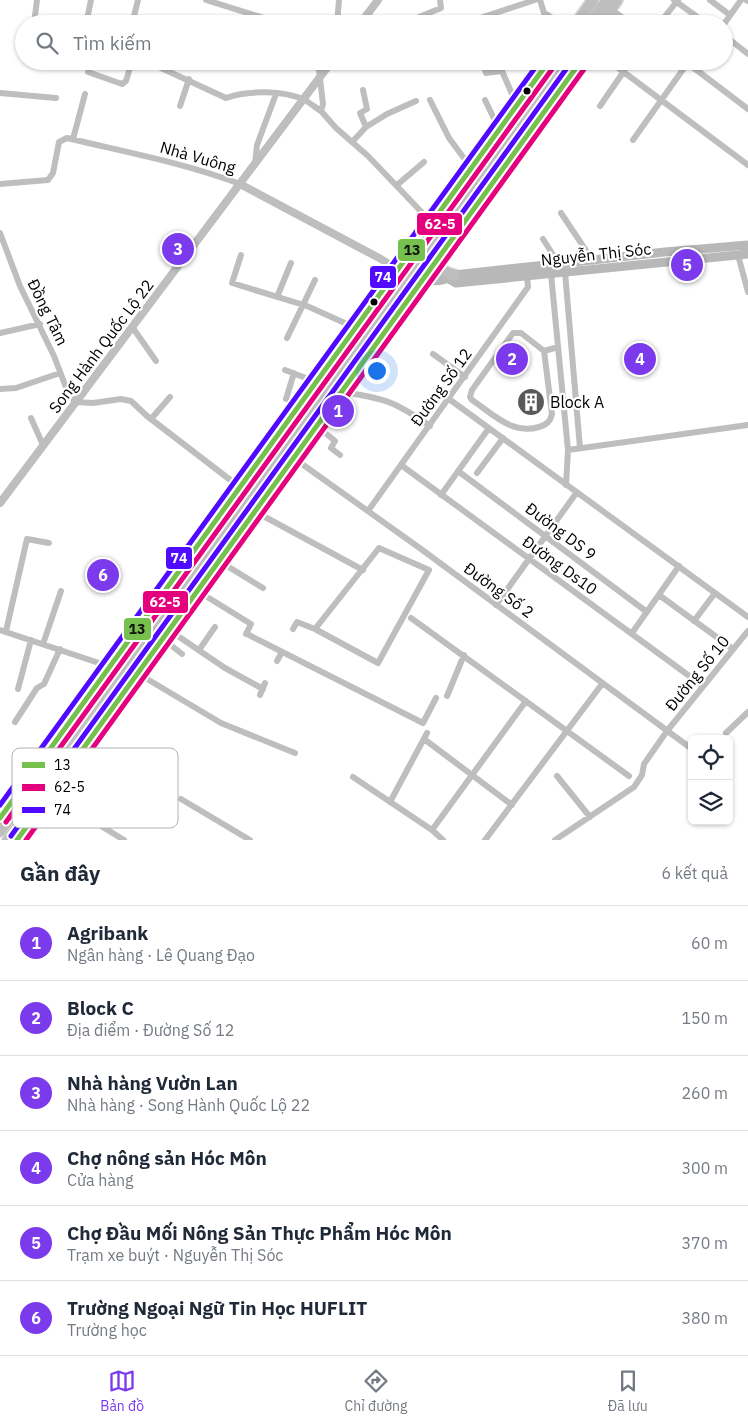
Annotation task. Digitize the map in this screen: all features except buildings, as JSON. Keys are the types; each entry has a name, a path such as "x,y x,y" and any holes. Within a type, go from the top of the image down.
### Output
{"highway":[{"path":"582,15 593,0"},
{"path":"596,15 607,0"},
{"path":"606,15 617,0"},
{"path":"616,13 625,0"},
{"path":"79,748 290,456 318,426 341,392 410,276 432,223 542,70"},
{"path":"83,746 166,634 194,589 219,561 254,511 410,276 556,70"},
{"path":"434,259 567,70"},
{"path":"58,748 360,330 410,276 434,259 574,70"},
{"path":"434,259 452,277"},
{"path":"53,748 114,668"},
{"path":"0,818 12,802"},
{"path":"0,831 12,814"},
{"path":"8,840 18,828"},
{"path":"17,840 24,828"}],"main road":[{"name":"Nguyễn Thị Sóc","path":"452,277 456,283 527,276 594,261 665,252 748,246"},
{"name":"Nguyễn Thị Sóc","path":"410,276 452,277 553,270 565,272 748,254"}],"street":[{"path":"35,15 37,0"},
{"path":"88,15 91,0"},
{"path":"134,15 138,0"},
{"path":"206,0 255,15"},
{"path":"338,15 339,0"},
{"path":"367,15 378,0"},
{"path":"424,15 441,8 440,0"},
{"path":"489,15 535,0"},
{"path":"540,0 544,13 548,15"},
{"path":"710,0 730,14 742,0"},
{"path":"666,15 676,1 695,15"},
{"path":"733,42 748,54"},
{"path":"88,72 122,84 126,81 129,70"},
{"path":"168,70 226,98 240,92 276,94 304,100 321,112 353,142 432,223"},
{"path":"319,70 323,104 321,112"},
{"name":"Song Hành Quốc Lộ 22","path":"0,503 326,70"},
{"path":"485,70 486,73 502,71 512,94 519,102"},
{"path":"633,140 682,70"},
{"path":"697,70 748,109"},
{"path":"600,106 624,71 748,165"},
{"path":"180,106 189,79"},
{"path":"363,90 367,109 360,113 366,127"},
{"path":"0,93 56,98"},
{"path":"0,184 48,180 53,173 59,142 67,138 72,140 86,94"},
{"path":"255,165 256,145 276,94"},
{"path":"430,100 449,138 472,169"},
{"path":"484,100 500,129"},
{"path":"353,142 366,127 387,114 416,101"},
{"name":"Nhà Vuông","path":"72,140 122,150 216,175 240,184 410,276"},
{"path":"397,185 424,162"},
{"path":"561,213 594,261"},
{"name":"Đồng Tâm","path":"0,233 20,286 40,324 66,390 76,402"},
{"path":"543,239 555,258 553,270 558,347 568,450 566,485"},
{"path":"241,255 232,283 303,305 360,330"},
{"path":"738,255 748,292"},
{"path":"277,297 291,263"},
{"path":"565,272 580,448"},
{"name":"Đường Số 12","path":"368,511 528,288 527,276"},
{"path":"287,338 315,280"},
{"path":"0,333 40,324"},
{"path":"133,328 156,362"},
{"path":"515,332 521,333 544,351 552,409 551,420 546,424 533,428 517,429 472,400 470,392 493,360 515,332"},
{"path":"544,351 558,347"},
{"path":"482,352 493,360"},
{"path":"433,354 465,377"},
{"path":"285,370 321,383"},
{"path":"561,373 574,371"},
{"path":"0,389 16,388 60,373"},
{"path":"286,398 294,373"},
{"path":"341,392 372,396 396,403 430,426"},
{"path":"151,420 170,397"},
{"path":"76,402 92,403 121,399 131,401 151,420 243,490"},
{"path":"449,399 748,617"},
{"path":"552,409 564,407"},
{"path":"31,418 44,445"},
{"path":"568,450 748,425"},
{"path":"318,426 335,441 331,448 340,456"},
{"path":"441,495 489,428"},
{"path":"477,473 503,438"},
{"name":"Đường Số 2","path":"290,456 368,511 688,746"},
{"name":"Đường Ds10","path":"401,465 703,686"},
{"name":"Đường DS 9","path":"458,471 648,612"},
{"path":"496,605 577,492"},
{"path":"254,511 363,570"},
{"path":"49,543 28,539 3,630 114,668"},
{"path":"293,629 297,622 315,629 378,663 429,570 379,548 315,629"},
{"path":"219,561 263,588"},
{"path":"632,634 679,566"},
{"path":"194,589 251,624 246,634 423,722 436,698"},
{"path":"43,644 62,591"},
{"path":"694,621 715,593"},
{"path":"659,595 733,649"},
{"path":"411,618 629,776"},
{"path":"199,650 215,627"},
{"name":"Đường Số 10","path":"555,840 634,787 642,776 644,764 667,732 748,631"},
{"path":"166,634 199,650 263,689"},
{"path":"166,634 182,654"},
{"path":"18,689 31,640"},
{"path":"15,722 36,688 44,684 60,649"},
{"path":"277,661 282,652"},
{"path":"448,696 464,655"},
{"path":"137,673 221,724 295,753"},
{"path":"486,840 602,684"},
{"path":"432,830 526,701"},
{"path":"726,733 748,712"},
{"path":"390,802 426,736 512,805"},
{"path":"557,776 590,816"},
{"path":"353,777 432,830 443,840"},
{"path":"181,799 250,840"},
{"path":"104,828 124,840"}],"transit line":[{"name":"74","path":"41,748 533,70"},
{"name":"13","path":"51,748 542,70"},
{"name":"62-5","path":"60,748 551,70"},
{"name":"74","path":"75,748 565,70"},
{"name":"13","path":"84,748 574,70"},
{"name":"62-5","path":"93,748 583,70"},
{"name":"74","path":"0,805 12,788"},
{"name":"13","path":"0,818 12,801"},
{"name":"62-5","path":"6,822 12,814"},
{"name":"74","path":"11,836 17,828"},
{"name":"13","path":"17,840 26,828"},
{"name":"62-5","path":"26,840 35,828"}],"place":[{"name":"Nhà hàng Vườn Lan","path":"178,249"},
{"name":"Chợ Đầu Mối Nông Sản Thực Phẩm Hóc Môn","path":"687,265"},
{"name":"Block C","path":"512,359"},
{"name":"Chợ nông sản Hóc Môn","path":"640,359"},
{"name":"Block A","path":"531,402"},
{"name":"Agribank","path":"338,411"},
{"name":"Trường Ngoại Ngữ Tin Học HUFLIT","path":"103,575"}]}
